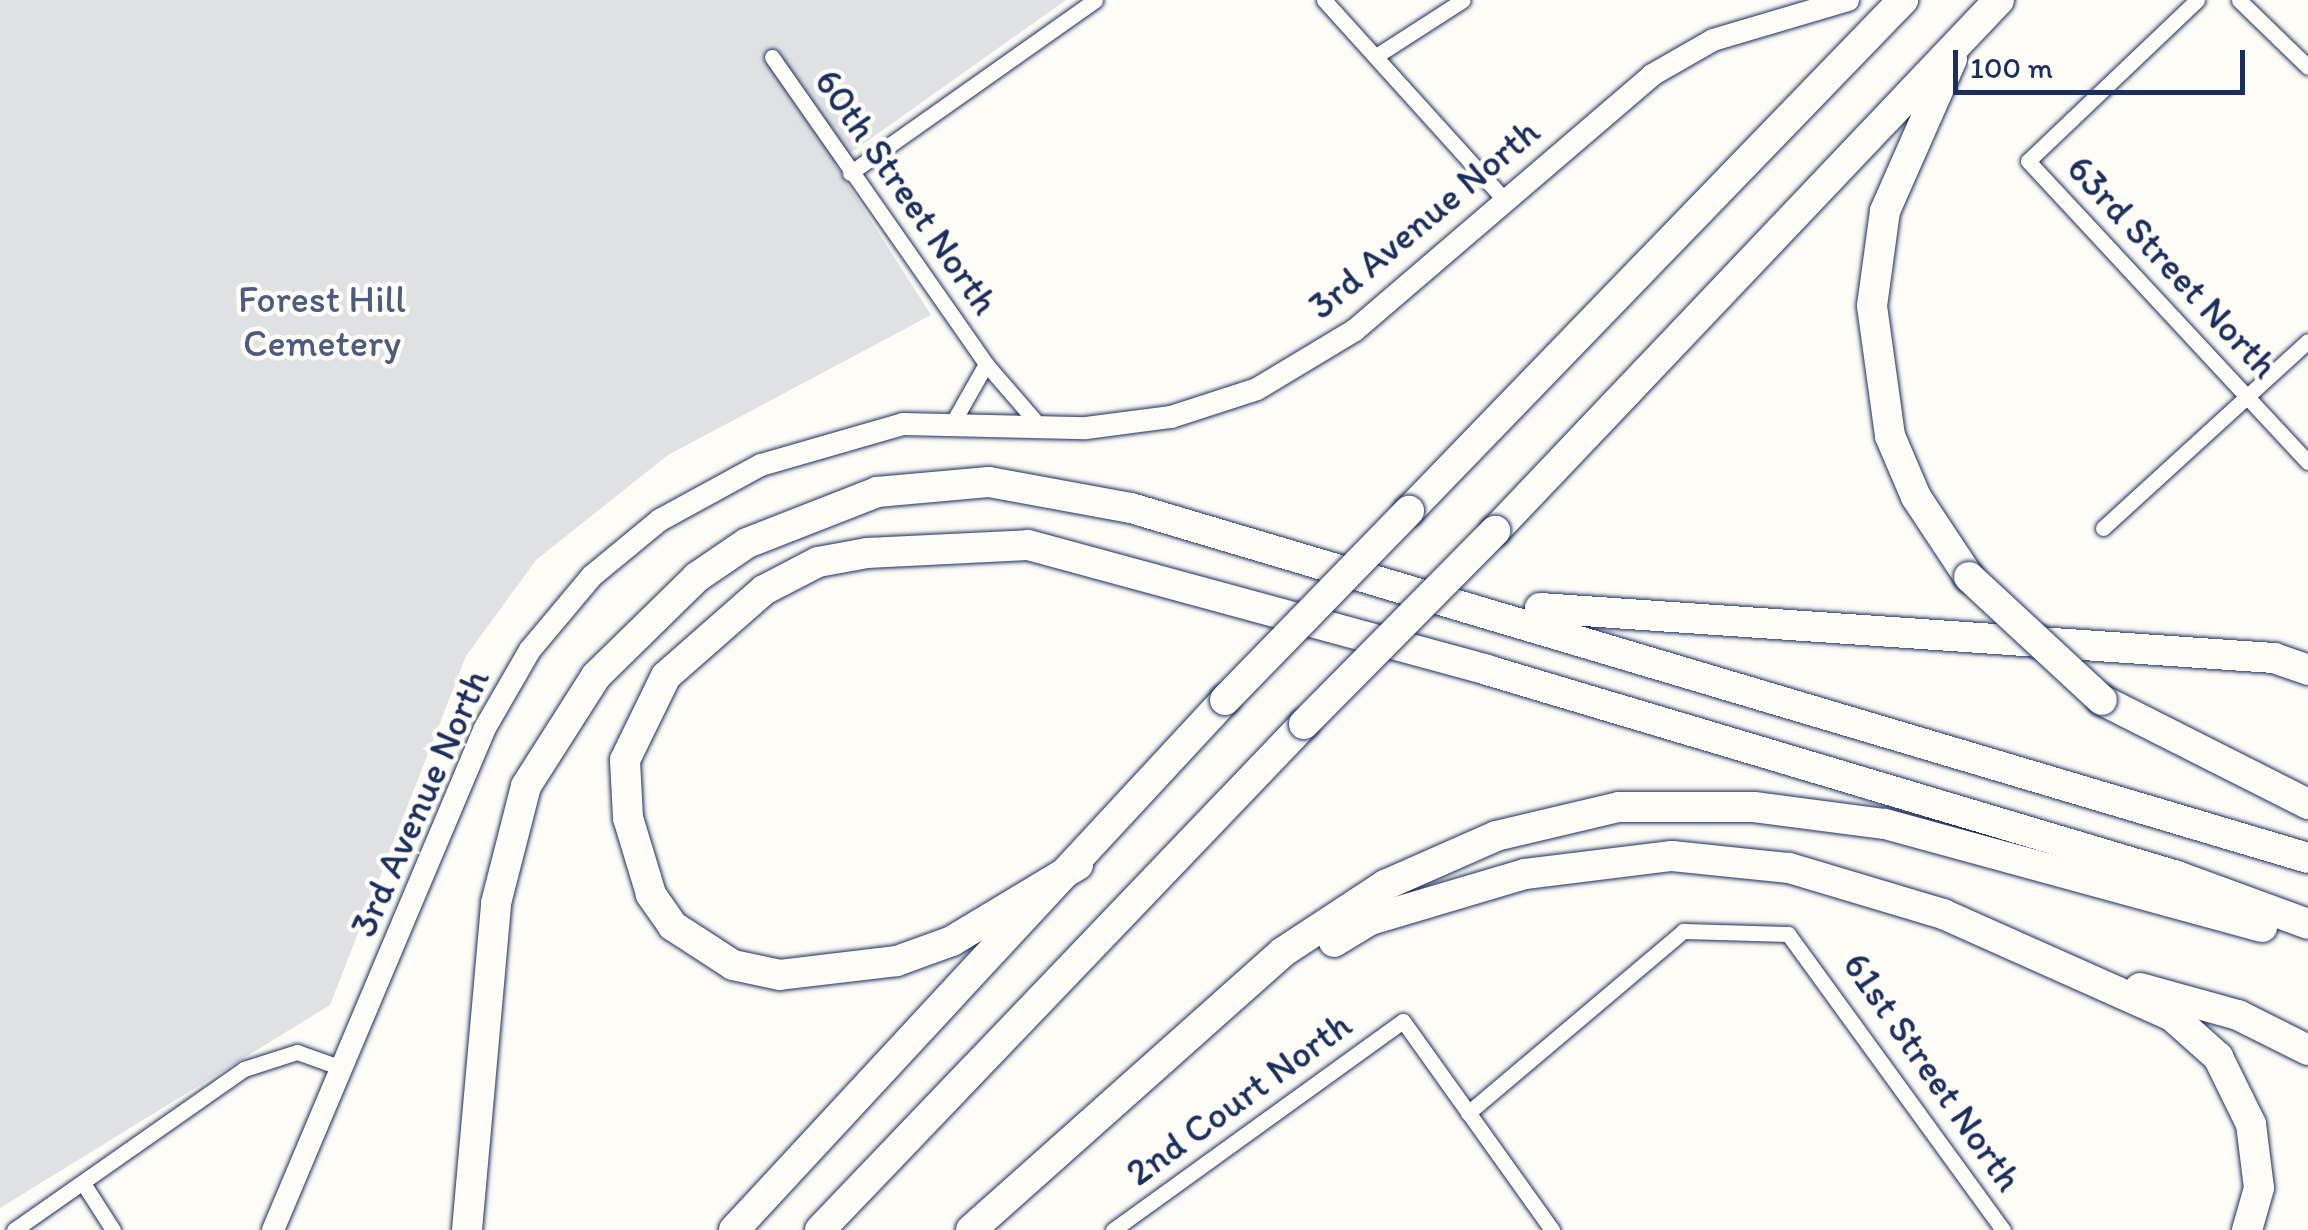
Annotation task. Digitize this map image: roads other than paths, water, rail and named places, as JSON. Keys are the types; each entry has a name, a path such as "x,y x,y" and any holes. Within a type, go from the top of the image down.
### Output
{"highway":[{"path":"734,1230 1078,865 1224,700 1903,0"},
{"path":"820,1230 1304,724 1495,532 1999,0"},
{"path":"1962,36 1923,122 1880,235 1875,361 1906,477 1968,578 2102,700 2308,804"},
{"path":"468,1230 496,903 526,786 640,626 747,543 877,492 989,482 1132,508 1458,598 2308,858"},
{"path":"1078,865 952,940 897,961 780,975 733,965 673,926 651,894 628,818 625,760 666,676 764,590 818,562 866,553 1028,544 1487,670 2308,924"},
{"path":"1458,598 1710,626 2274,658 2308,670"},
{"path":"970,1230 1283,952 1385,885 1496,836 1619,806 1754,806 1885,824 2308,941"},
{"path":"1215,1013 1370,920 1526,874 1672,856 1806,873 1944,914 2172,1016 2218,1057 2250,1124 2259,1188 2247,1230"},
{"path":"2093,980 2238,1015 2308,1050"}],"street":[{"path":"850,174 1095,0"},
{"path":"1324,0 1504,199"},
{"path":"1376,56 1463,0"},
{"name":"3rd Avenue North","path":"272,1230 485,728 530,650 592,576 660,520 761,465 903,424 1038,424 1171,416 1257,388 1354,330 1652,74 1713,40 1848,0"},
{"name":"63rd Street North","path":"2197,0 2028,162 2308,462"},
{"path":"2239,0 2308,67"},
{"name":"60th Street North","path":"772,57 986,364 1038,424"},
{"path":"2103,528 2308,342"},
{"name":"60th Street North","path":"954,422 986,364"},
{"name":"61st Street North","path":"1468,1113 1683,931 1788,934 1807,952 2003,1230"},
{"name":"2nd Court North","path":"1113,1230 1403,1021 1468,1113"},
{"path":"14,1230 275,1054 342,1068"},
{"path":"1468,1113 1548,1224 1528,1230"},
{"path":"83,1183 114,1230"}],"park label":[{"name":"Forest Hill Cemetery","path":"322,322"}]}
